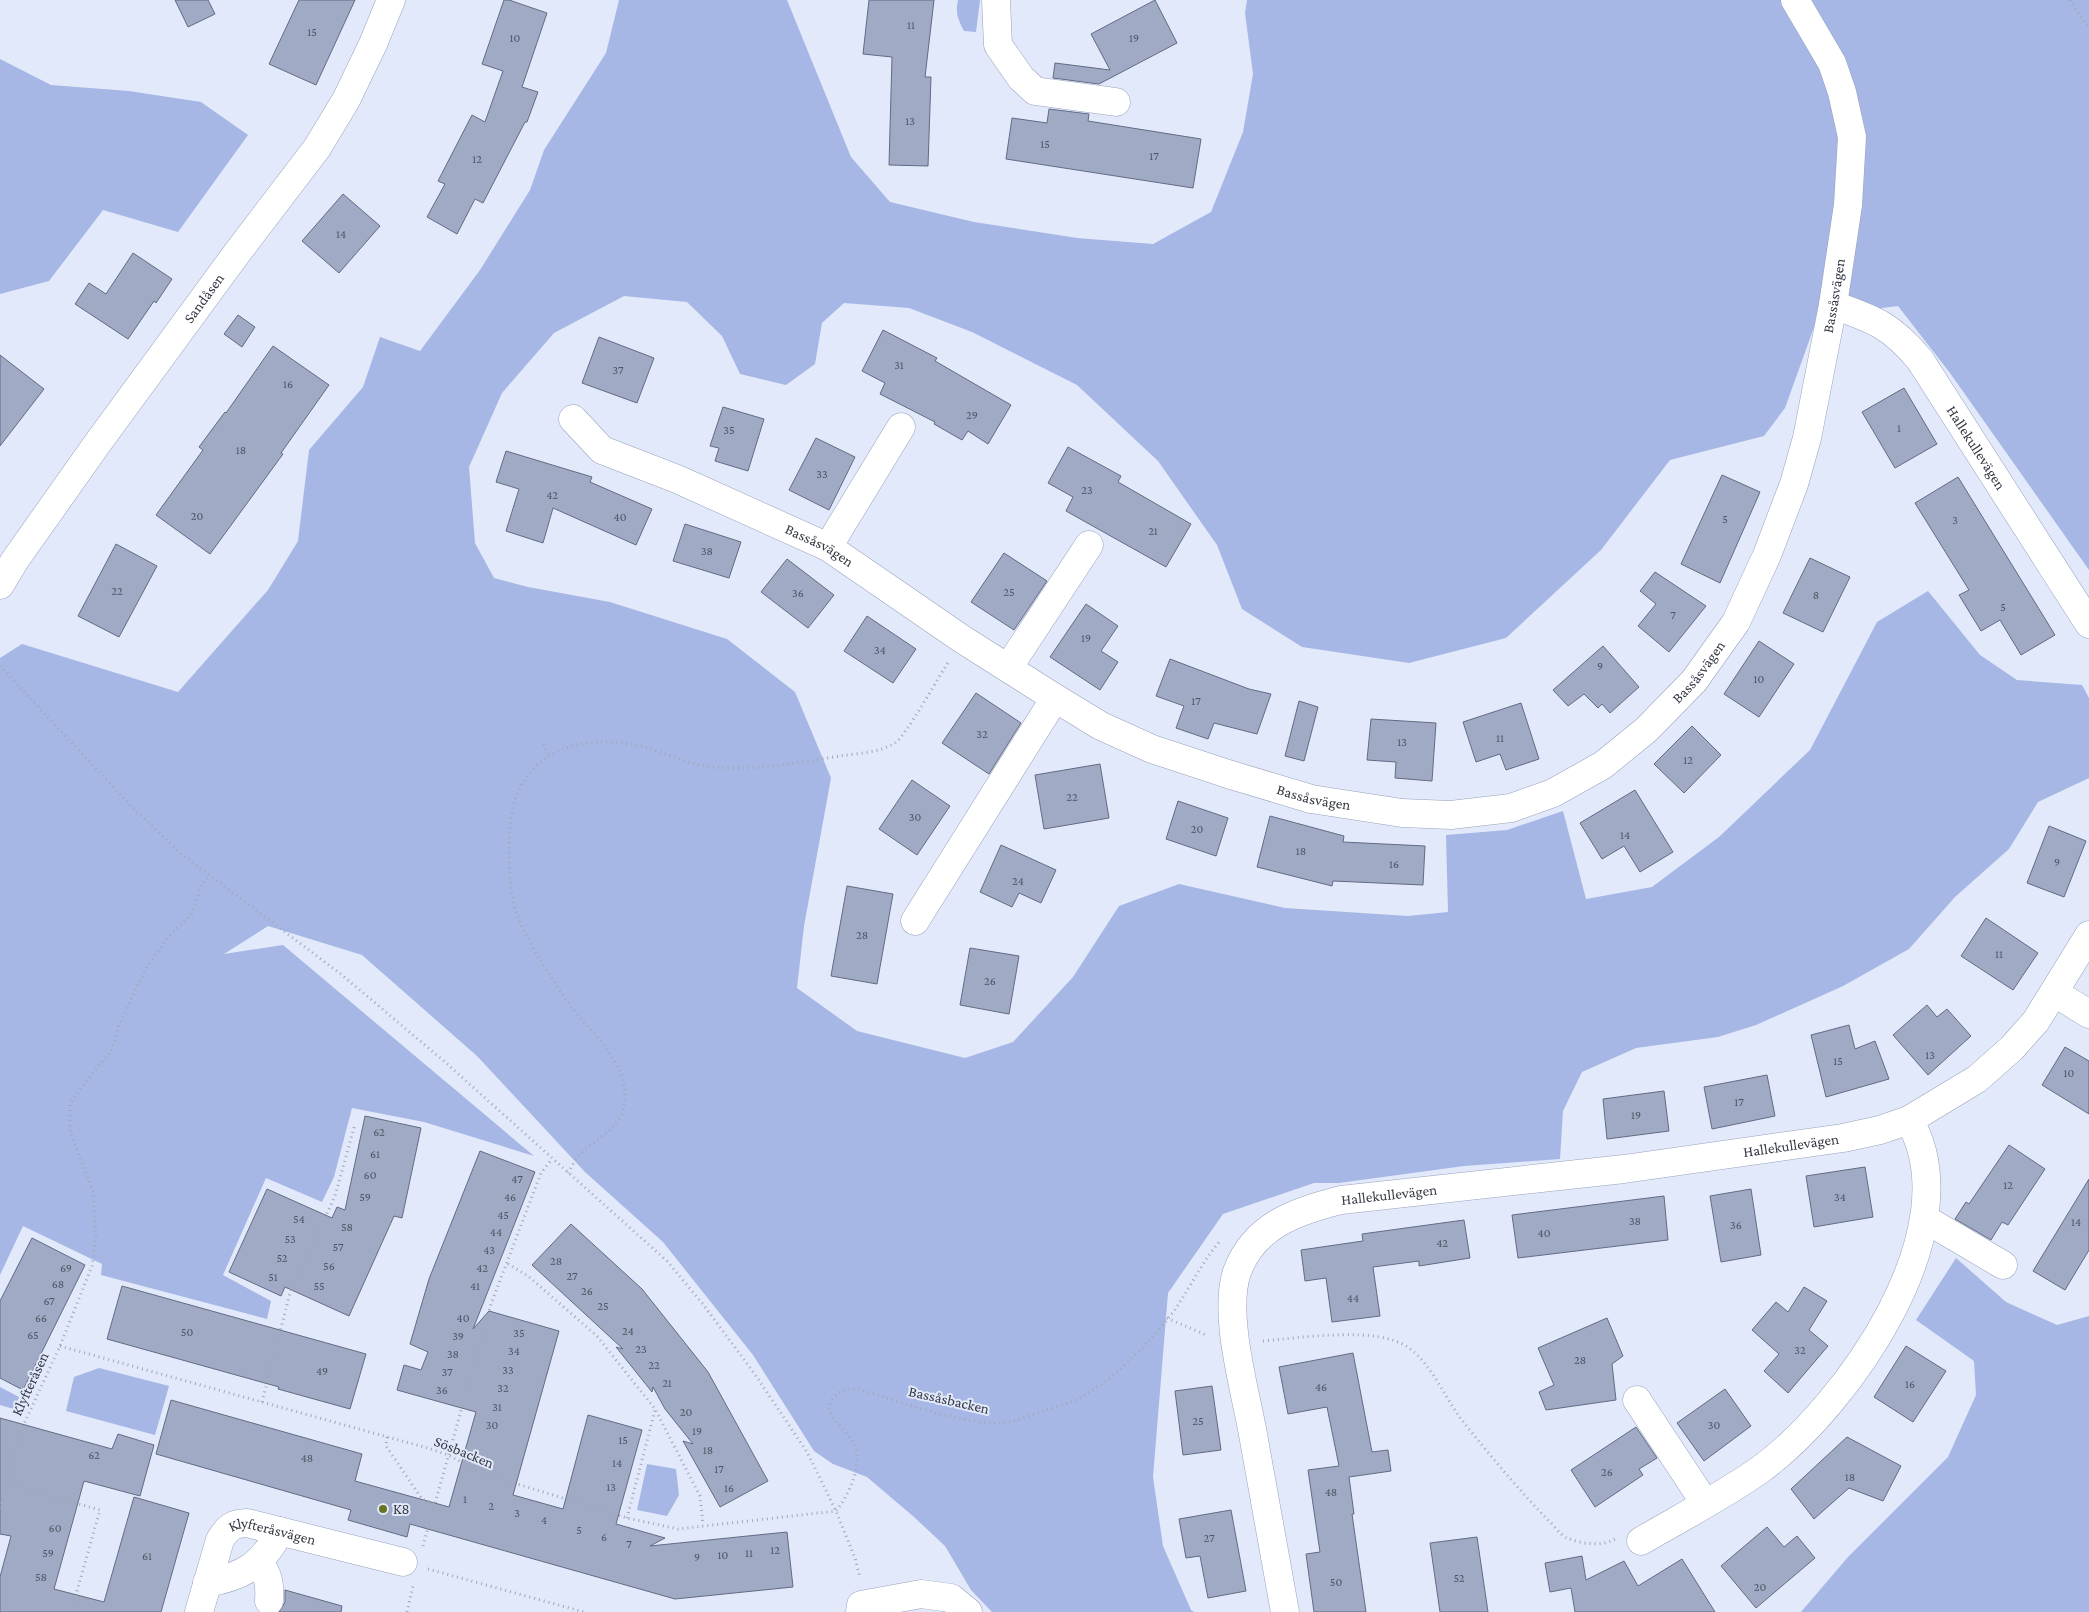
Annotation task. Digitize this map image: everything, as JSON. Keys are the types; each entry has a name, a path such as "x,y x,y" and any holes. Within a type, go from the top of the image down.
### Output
{"street":[{"name":"Sandåsen","path":"0,585 15,560 96,444 236,252 317,148 350,92 391,0"},
{"path":"996,0 998,45 1021,78 1034,90 1116,102"},
{"name":"Bassåsvägen","path":"574,419 602,450 677,479 828,548 962,639 1054,698 1102,726 1152,749 1312,799 1402,813 1451,815 1512,808 1553,793 1603,765 1646,730 1694,681 1736,622 1767,556 1794,484 1807,438 1833,304 1848,206 1852,137 1842,92 1832,63 1796,0"},
{"name":"Hallekullevägen","path":"1833,304 1874,319 1906,343 1920,360 2089,624"},
{"path":"828,548 900,427"},
{"path":"1008,668 1089,545"},
{"path":"915,920 1054,698"},
{"name":"Hallekullevägen","path":"1285,1612 1236,1343 1232,1296 1238,1272 1250,1248 1270,1228 1308,1208 1341,1200 1624,1169 1843,1138 1880,1130 1909,1120 1976,1079 2012,1048 2036,1021 2055,993 2089,934"},
{"path":"2055,993 2089,1014"},
{"path":"1629,1540 1705,1503 1761,1468 1800,1435 1839,1394 1875,1342 1900,1292 1925,1219 1927,1190 1924,1153 1909,1120"},
{"path":"1925,1219 2002,1265"},
{"path":"1637,1400 1705,1503"},
{"name":"Klyfteråsvägen","path":"199,1612 220,1540 226,1530 236,1523 247,1523 410,1564"},
{"path":"208,1583 242,1574 259,1562 269,1551 280,1531"},
{"path":"259,1562 270,1584 269,1601"},
{"path":"860,1609 921,1594 951,1598 968,1612"}],"path":[{"path":"2070,0 2089,27"},
{"path":"568,1173 579,1154 614,1125 623,1110 624,1086 615,1060 567,1000 521,927 513,897 509,869 511,815 518,792 526,778 548,755 573,746 593,742 616,741 642,746 694,764 745,767 790,763 873,751 897,742 962,639"},
{"path":"0,666 130,805 180,853 342,974 445,1062 667,1260 702,1303 754,1373 807,1452 836,1511 855,1558 860,1576 860,1609"},
{"path":"544,744 548,755"},
{"name":"Klyfteråsen","path":"0,1509 23,1426 60,1346 92,1266 96,1237 93,1192 70,1130 70,1103 111,1052 119,1026 144,972 168,937 192,914 202,883 210,876"},
{"path":"262,1402 290,1293 335,1196 355,1124"},
{"path":"552,1159 541,1172 508,1264 491,1304 435,1504 410,1564 584,1612"},
{"name":"Bassåsbacken","path":"836,1511 844,1502 853,1479 856,1462 855,1448 851,1438 832,1416 829,1408 832,1399 837,1394 847,1389 859,1389 966,1419 1001,1423 1075,1400 1100,1385 1128,1362 1167,1318 1207,1256 1223,1237"},
{"path":"508,1264 528,1276 597,1336 655,1409 700,1496 703,1525"},
{"path":"1167,1318 1216,1340 1236,1343 1364,1335 1388,1339 1409,1348 1428,1370 1460,1418 1531,1502 1566,1538 1594,1544 1629,1540"},
{"name":"Sösbacken","path":"60,1346 448,1455 482,1472 627,1518 678,1528 836,1511"},
{"path":"627,1518 655,1409"},
{"path":"387,1437 386,1446 422,1499 435,1504"},
{"path":"7,1484 100,1510 71,1612"}],"shaded area":[{"path":"619,0 787,0 851,157 890,202 974,222 1077,238 1153,244 1211,212 1243,132 1253,74 1245,13 1247,0 2089,0 2089,570 1950,373 1898,306 1818,316 1785,408 1764,436 1670,460 1601,550 1506,638 1409,663 1302,647 1242,609 1217,545 1158,461 1077,385 972,332 909,308 844,303 822,323 815,364 786,385 740,374 722,336 687,302 624,296 554,333 502,393 469,467 475,543 494,578 528,587 610,602 727,639 795,692 831,778 804,926 797,988 857,1031 965,1058 1013,1042 1073,977 1119,906 1179,884 1285,908 1408,916 1448,912 1446,835 1507,830 1563,811 1586,899 1652,887 1719,837 1810,750 1877,622 1928,591 1980,655 2017,680 2082,685 2089,698 2089,778 2038,802 2009,849 1955,897 1909,949 1843,986 1756,1025 1718,1037 1636,1048 1582,1072 1563,1111 1560,1159 1464,1166 1339,1183 1314,1183 1223,1214 1168,1293 1153,1477 1163,1546 1191,1610 1194,1612 992,1612 971,1590 945,1546 914,1517 867,1477 833,1464 814,1451 753,1355 663,1242 585,1172 477,1056 362,955 268,926 224,954 283,945 534,1156 424,1122 352,1108 334,1177 322,1202 266,1178 223,1275 271,1301 267,1319 101,1275 102,1264 23,1226 0,1275 0,658 22,644 178,692 268,590 298,541 309,450 363,387 380,337 420,351 480,270 530,190 544,150 606,53"},
{"path":"958,0 980,0 976,32 964,31 958,16"},
{"path":"0,59 51,85 129,91 201,102 248,135 178,232 103,210 49,281 0,294"},
{"path":"1956,1258 2006,1302 2057,1325 2089,1316 2089,1612 1801,1612 1848,1557 1948,1457 1976,1395 1974,1361 1916,1320"},
{"path":"99,1368 169,1386 155,1435 66,1411 74,1377"},
{"path":"0,1387 19,1397 14,1409 0,1405"},
{"path":"647,1464 676,1469 679,1495 667,1516 637,1510"}],"building":[{"path":"175,0 208,0 215,14 188,27"},
{"path":"299,0 355,0 316,85 269,64"},
{"path":"504,0 547,13 522,87 538,92 527,122 525,122 483,203 475,199 457,234 427,217 445,184 438,181 472,115 485,122 503,71 482,64"},
{"path":"869,0 934,0 925,77 931,77 928,166 889,165 892,57 863,54"},
{"path":"1155,0 1177,43 1099,84 1053,78 1055,63 1110,70 1091,34"},
{"path":"1049,109 1089,114 1088,121 1201,139 1193,188 1006,159 1012,118 1047,123"},
{"path":"343,194 380,226 339,273 302,241"},
{"path":"133,253 172,279 156,303 154,301 128,339 75,304 89,283 106,294"},
{"path":"238,315 255,327 242,347 224,334"},
{"path":"883,330 937,358 935,361 1011,405 988,444 968,431 962,440 934,424 935,422 880,394 885,383 862,371"},
{"path":"599,337 654,358 637,403 582,383"},
{"path":"273,346 329,385 281,453 283,454 210,554 156,515 203,450 199,447 226,413"},
{"path":"0,355 44,389 0,446"},
{"path":"1904,388 1937,444 1895,468 1862,412"},
{"path":"723,407 764,419 748,471 715,461 719,448 710,446"},
{"path":"816,438 855,457 829,510 789,490"},
{"path":"1068,447 1121,476 1118,482 1191,524 1166,567 1066,511 1073,497 1048,483"},
{"path":"506,451 592,477 590,482 652,509 636,545 553,508 543,543 506,531 519,489 496,482"},
{"path":"1722,475 1760,492 1720,583 1681,564"},
{"path":"1958,477 2055,635 2021,655 2000,620 1981,631 1959,595 1969,590 1915,503"},
{"path":"685,524 741,542 729,578 673,561"},
{"path":"116,544 157,566 119,637 78,616"},
{"path":"1004,553 1047,581 1014,630 971,602"},
{"path":"1810,558 1850,577 1823,632 1783,613"},
{"path":"787,559 834,595 808,628 761,592"},
{"path":"1655,572 1706,606 1669,652 1638,626 1656,604 1640,591"},
{"path":"1086,604 1118,626 1101,651 1118,662 1100,690 1050,657"},
{"path":"867,616 916,649 893,683 844,651"},
{"path":"1759,641 1794,664 1759,717 1724,694"},
{"path":"1603,646 1639,687 1610,713 1602,704 1598,708 1584,694 1568,706 1553,690"},
{"path":"1170,659 1249,689 1271,694 1257,734 1214,723 1208,739 1176,728 1184,706 1156,696"},
{"path":"976,693 1021,723 989,774 942,743"},
{"path":"1299,701 1318,707 1304,761 1285,756"},
{"path":"1521,703 1539,759 1506,770 1500,754 1476,762 1463,722"},
{"path":"1371,719 1436,723 1432,781 1395,778 1396,762 1367,760"},
{"path":"1692,726 1721,755 1684,793 1654,764"},
{"path":"1100,764 1109,818 1044,829 1035,775"},
{"path":"912,780 950,806 917,855 879,829"},
{"path":"1635,790 1673,852 1640,872 1624,846 1602,859 1580,823"},
{"path":"1178,801 1228,818 1216,856 1166,839"},
{"path":"1270,816 1344,836 1343,842 1425,846 1423,885 1333,881 1332,886 1257,867"},
{"path":"2049,826 2086,841 2064,897 2027,883"},
{"path":"1001,845 1056,870 1041,903 1019,893 1012,907 980,892"},
{"path":"847,886 893,894 877,984 831,976"},
{"path":"1986,918 2038,953 2013,990 1961,956"},
{"path":"970,948 1019,956 1009,1014 960,1005"},
{"path":"1927,1005 1937,1017 1947,1009 1971,1036 1928,1075 1893,1035"},
{"path":"1849,1025 1855,1049 1875,1041 1889,1079 1826,1097 1811,1035"},
{"path":"2065,1047 2089,1061 2089,1114 2042,1085"},
{"path":"1767,1075 1775,1116 1712,1129 1704,1087"},
{"path":"1664,1091 1669,1131 1607,1139 1603,1099"},
{"path":"365,1116 421,1128 402,1218 394,1216 349,1316 285,1287 281,1296 229,1272 267,1189 332,1218 337,1207 345,1210"},
{"path":"2009,1145 2045,1169 2008,1225 2002,1222 1991,1240 1955,1219 1966,1202 1969,1204"},
{"path":"480,1151 535,1172 473,1329 489,1311 559,1331 513,1495 563,1509 588,1415 642,1430 616,1524 665,1538 650,1546 787,1532 793,1587 675,1599 410,1524 407,1537 348,1520 351,1510 156,1454 171,1400 362,1454 355,1481 449,1507 476,1412 397,1390 404,1365 421,1370 428,1352 410,1344 429,1279"},
{"path":"1865,1167 1873,1217 1814,1227 1806,1176"},
{"path":"2089,1179 2089,1250 2065,1290 2033,1271"},
{"path":"1751,1189 1761,1255 1721,1262 1710,1196"},
{"path":"1664,1196 1668,1240 1518,1258 1512,1215"},
{"path":"1464,1220 1470,1258 1419,1266 1419,1261 1373,1267 1380,1316 1332,1322 1326,1278 1305,1281 1301,1250 1363,1241 1362,1234"},
{"path":"571,1224 642,1289 708,1372 768,1481 720,1507 683,1441 693,1444 665,1409 653,1387 652,1392 616,1347 623,1349 532,1265"},
{"path":"32,1238 85,1265 23,1390 0,1378 0,1301"},
{"path":"122,1286 366,1354 350,1409 107,1339"},
{"path":"1804,1287 1827,1301 1809,1330 1828,1346 1788,1393 1764,1371 1779,1354 1752,1330 1776,1302 1788,1312"},
{"path":"1607,1318 1623,1356 1612,1364 1616,1400 1546,1410 1539,1392 1554,1385 1538,1348"},
{"path":"1906,1346 1946,1371 1913,1422 1874,1397"},
{"path":"1353,1353 1372,1452 1388,1450 1391,1471 1349,1477 1354,1514 1352,1514 1366,1612 1314,1612 1306,1554 1320,1552 1308,1470 1339,1466 1327,1407 1288,1414 1279,1367"},
{"path":"1212,1386 1221,1450 1183,1455 1175,1391"},
{"path":"1725,1389 1751,1426 1704,1461 1677,1423"},
{"path":"0,1418 112,1449 118,1434 154,1445 140,1496 84,1481 54,1589 104,1602 134,1497 189,1513 161,1612 0,1612 0,1577 11,1536 0,1534"},
{"path":"1636,1427 1657,1458 1639,1469 1643,1475 1595,1507 1571,1470"},
{"path":"1847,1437 1901,1466 1883,1501 1849,1488 1814,1519 1791,1489"},
{"path":"1231,1510 1246,1591 1208,1598 1200,1556 1186,1558 1179,1519"},
{"path":"1767,1527 1784,1547 1797,1536 1815,1558 1756,1608 1721,1566"},
{"path":"1477,1537 1488,1612 1440,1612 1430,1543"},
{"path":"1582,1556 1586,1580 1624,1561 1638,1586 1682,1559 1715,1612 1575,1612 1571,1588 1550,1592 1545,1563"},
{"path":"285,1590 342,1606 341,1612 279,1612 285,1602"}],"place":[{"name":"K8","path":"383,1509"}]}
